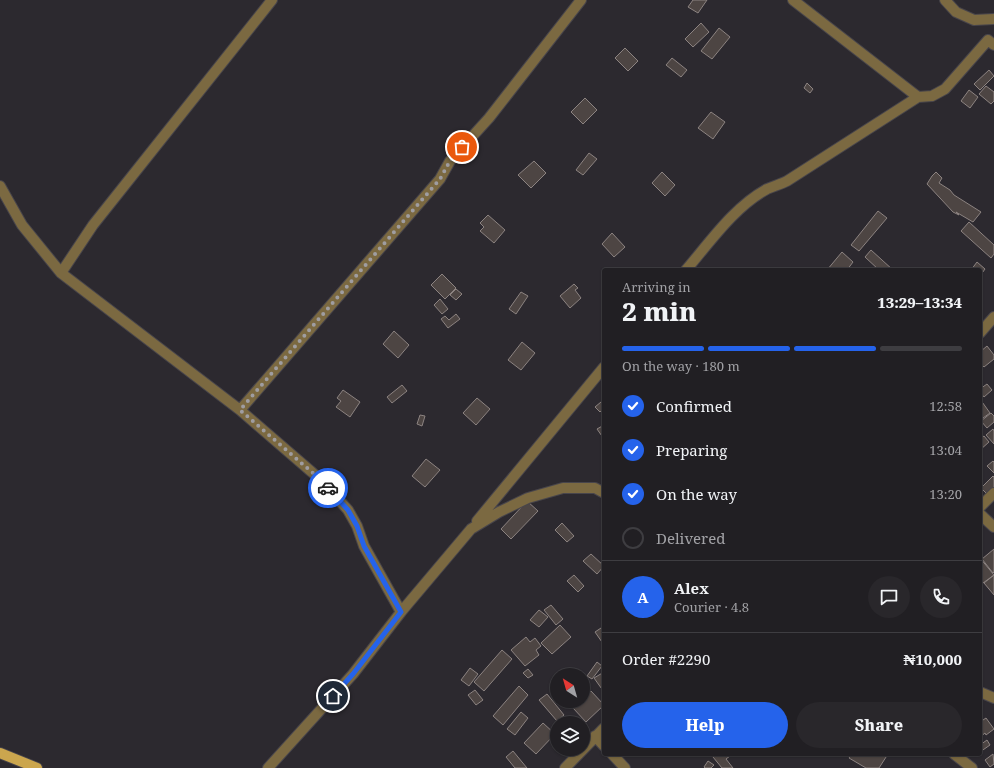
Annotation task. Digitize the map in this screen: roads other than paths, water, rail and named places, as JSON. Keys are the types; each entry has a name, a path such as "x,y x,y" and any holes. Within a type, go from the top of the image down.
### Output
{"main road":[{"path":"0,752 37,768"}],"street":[{"path":"61,273 93,225 272,0"},
{"path":"240,410 440,179 450,161 489,118 581,0"},
{"path":"793,0 918,97"},
{"path":"945,0 956,12 974,20 994,19"},
{"path":"688,268 728,221 751,200 767,189 788,181 918,97 932,96 945,89 992,39"},
{"path":"0,186 22,225 61,273 240,410 321,480 348,510 357,526 364,546 401,612"},
{"path":"982,331 994,317"},
{"path":"268,768 353,674 401,612 602,370"},
{"path":"471,529 498,512 528,498 563,488 595,488 602,492"},
{"path":"982,506 994,493"},
{"path":"982,516 994,527"},
{"path":"982,693 994,698"},
{"path":"565,768 602,730"},
{"path":"595,736 602,744"},
{"path":"614,756 625,768"},
{"path":"957,756 972,768"}]}
